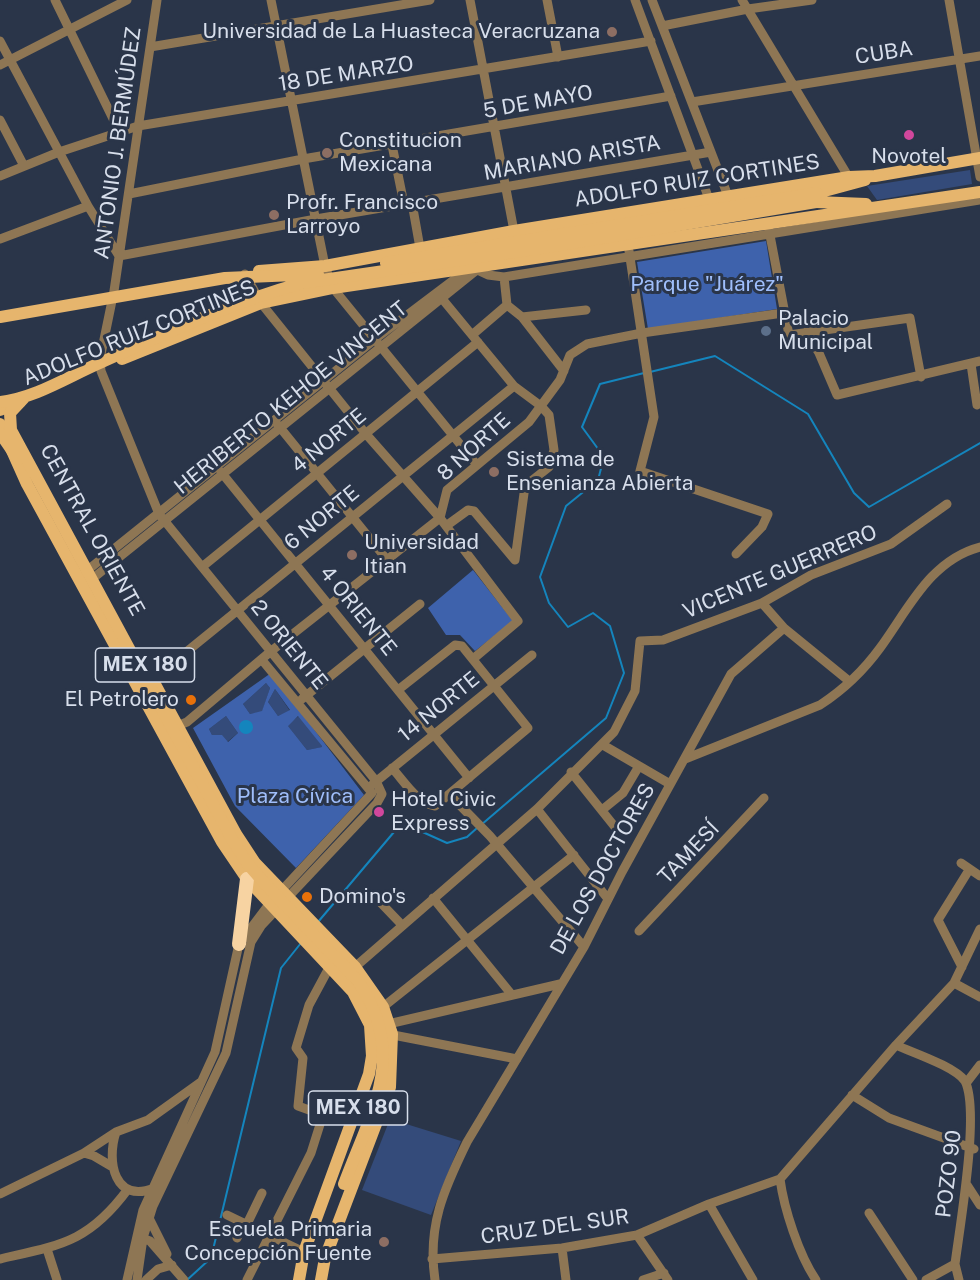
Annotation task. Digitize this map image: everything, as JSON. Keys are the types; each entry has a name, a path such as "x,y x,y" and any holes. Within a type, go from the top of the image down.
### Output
{"highway":[{"path":"239,944 247,879"}],"main road":[{"name":"ADOLFO RUIZ CORTINES","path":"0,315 114,291 243,272 325,266 511,231 728,196 851,181 979,158"},
{"path":"1,405 24,398 100,362 266,293 302,283 542,248 817,197 851,181"},
{"name":"ADOLFO RUIZ CORTINES","path":"1,405 261,303 333,288 477,267 629,250 769,229 885,206 980,192"},
{"path":"0,315 225,278 313,274 817,197 885,206"},
{"path":"24,398 10,413 11,430 232,839 247,863 358,981 372,1003 382,1028 385,1051 383,1074 340,1183 300,1274"},
{"name":"CENTRAL ORIENTE","path":"1,405 236,834 255,863 355,967"},
{"path":"1,430 235,856 250,877 349,981 362,998 372,1018 378,1042 377,1066 372,1089 340,1183 315,1280"},
{"name":"CENTRAL ORIENTE","path":"1,430 27,484 222,842 247,879 330,966"},
{"name":"MEX 180","path":"300,1274 304,1252 369,1074 370,1029 353,992 330,966"},
{"name":"MEX 180","path":"321,1280 325,1258 390,1087 391,1029 383,1008 355,967"}],"street":[{"path":"55,0 119,132"},
{"path":"0,65 69,30 116,2 128,0"},
{"name":"ANTONIO J. BERMÚDEZ","path":"100,368 114,291 157,0"},
{"path":"271,0 325,266 333,288 477,465"},
{"path":"150,47 430,0"},
{"path":"470,0 506,187 511,231"},
{"path":"547,0 558,57"},
{"path":"635,0 709,199"},
{"path":"652,0 728,196"},
{"path":"742,0 851,181"},
{"path":"662,26 748,9 812,0"},
{"path":"949,0 979,158 980,177"},
{"path":"0,41 88,206 119,256"},
{"name":"18 DE MARZO","path":"0,176 59,152 138,126 651,42"},
{"name":"CUBA","path":"794,86 980,56"},
{"path":"664,79 681,75"},
{"path":"692,102 794,86"},
{"name":"5 DE MAYO","path":"129,194 303,159 495,128 671,96"},
{"path":"0,120 24,166"},
{"path":"392,145 420,248"},
{"name":"MARIANO ARISTA","path":"119,256 316,219 711,152"},
{"name":"ADOLFO RUIZ CORTINES","path":"769,229 980,200"},
{"path":"2,235 88,206"},
{"path":"624,213 654,417 640,471 768,514 762,527 736,554"},
{"path":"769,229 783,313 789,335 909,318 921,376"},
{"name":"HERIBERTO KEHOE VINCENT","path":"327,385 381,348 477,267 511,231"},
{"name":"ADOLFO RUIZ CORTINES","path":"477,267 504,277 629,250"},
{"path":"243,272 261,303 366,434 443,522 518,621 473,658"},
{"path":"504,277 507,305 522,317 564,371"},
{"path":"162,732 187,722 270,652 388,561 443,522 468,510 474,511 515,560 525,486 549,467 554,450 549,416 541,406 514,386 440,296"},
{"name":"HERIBERTO KEHOE VINCENT","path":"81,582 327,385 375,340 440,296"},
{"name":"4 NORTE","path":"202,567 417,393 475,339 507,305"},
{"path":"522,317 586,310"},
{"name":"8 NORTE","path":"443,522 447,490 529,422 564,371 570,355 587,344 642,333 783,313"},
{"path":"806,332 819,353 837,395 975,362 977,405"},
{"name":"2 ORIENTE","path":"100,368 162,518 306,695 375,789"},
{"name":"6 NORTE","path":"153,679 236,609 514,386"},
{"path":"278,425 388,561"},
{"name":"4 ORIENTE","path":"220,471 469,778"},
{"name":"VICENTE GUERRERO","path":"355,967 537,809 572,772 603,745 614,732 635,692 638,641 663,640 762,603 811,575 891,544 946,504"},
{"path":"685,759 820,705 849,681 880,648 911,599 932,576 970,550 980,548"},
{"path":"762,603 784,628 849,681"},
{"path":"298,702 420,604"},
{"name":"DE LOS DOCTORES","path":"391,1029 512,994 560,984 584,946 731,674 784,628"},
{"path":"392,768 428,805 435,806 528,728 462,646 454,645 398,690"},
{"name":"14 NORTE","path":"273,907 339,838 377,803 375,789 392,768 532,655"},
{"name":"2 ORIENTE","path":"262,660 375,789"},
{"path":"603,745 670,784"},
{"path":"602,810 623,794 639,766"},
{"path":"572,772 615,827"},
{"path":"450,795 497,844 584,946"},
{"name":"TAMESÍ","path":"639,932 764,798"},
{"path":"537,809 608,898"},
{"path":"383,1008 574,855"},
{"path":"961,863 980,876"},
{"path":"962,967 938,921 969,870"},
{"path":"433,897 512,994"},
{"path":"379,901 402,925"},
{"path":"136,1280 140,1237 215,1052 239,944 273,907"},
{"path":"127,1280 151,1189 225,1053 247,952 273,907"},
{"path":"816,1280 807,1266 782,1196 780,1179 896,1045 954,983 980,929"},
{"path":"247,1280 311,1153 323,1115 298,1106 303,1058 296,1048 309,1005 330,966"},
{"path":"954,983 980,997"},
{"path":"435,1280 432,1234 451,1174 560,984"},
{"path":"370,1029 391,1029 517,1059"},
{"path":"896,1045 957,1073 967,1082 980,1065"},
{"path":"215,1052 225,1053"},
{"path":"0,1194 84,1154 116,1132 148,1120 203,1081"},
{"name":"POZO 90","path":"959,1280 955,1264 974,1149 977,1107 967,1082"},
{"path":"852,1095 889,1118 974,1149"},
{"path":"176,1102 191,1113"},
{"path":"111,1166 111,1148 116,1132"},
{"path":"84,1154 94,1156 111,1166 128,1189 139,1192 163,1183"},
{"name":"CRUZ DEL SUR","path":"432,1259 562,1248 637,1235 709,1204 780,1179"},
{"path":"967,1185 980,1205"},
{"path":"0,1259 75,1239 99,1224 128,1189"},
{"path":"237,1238 262,1193"},
{"path":"709,1204 753,1280"},
{"path":"869,1213 912,1280"},
{"path":"227,1215 304,1252"},
{"path":"148,1218 174,1268"},
{"path":"637,1235 666,1276 644,1280"},
{"path":"140,1237 150,1241 184,1280"},
{"path":"47,1248 57,1280"},
{"path":"562,1248 566,1280"},
{"path":"926,1280 955,1264"},
{"path":"146,1280 158,1269 174,1268"}],"shaded area":[{"path":"970,170 972,184 877,200 867,186"},
{"path":"266,683 270,688 262,712 250,714 243,704"},
{"path":"275,689 290,711 278,716 268,702"},
{"path":"226,716 238,733 227,742 212,735 209,729"},
{"path":"299,716 323,747 307,750 287,725"},
{"path":"243,720 249,720 253,727 249,734 243,734 239,730 239,724"},
{"path":"390,1119 461,1141 431,1215 362,1190"}],"green space":[{"name":"Parque \"Juárez\"","path":"766,241 777,309 648,329 637,262"},
{"path":"473,570 513,621 475,651 460,635 446,635 428,608"},
{"name":"Plaza Cívica","path":"271,673 364,795 296,868 235,806 193,728","holes":["266,683 270,688 262,711 250,714 243,704","275,689 290,710 278,716 268,702","226,716 238,733 228,742 222,735 212,735 209,729","298,716 322,747 307,750 288,726"]}],"waterway":[{"path":"650,372 715,356 808,414 854,493 869,507 980,443"},
{"path":"481,825 606,718 624,673 610,626 593,613 568,627 549,603 540,577 566,506 598,480 604,457 582,427 600,384 644,373"},
{"path":"318,922 394,832 407,825 447,843 467,837 477,828"},
{"path":"187,1280 211,1258 281,968 301,943"}],"place":[{"name":"Universidad de La Huasteca Veracruzana","path":"612,32"},
{"name":"Novotel","path":"909,135"},
{"name":"Constitucion Mexicana","path":"327,153"},
{"name":"Profr. Francisco Larroyo","path":"274,215"},
{"name":"Palacio Municipal","path":"766,331"},
{"name":"Sistema de Ensenianza Abierta","path":"494,472"},
{"name":"Universidad Itian","path":"352,555"},
{"name":"El Petrolero","path":"191,700"},
{"name":"Hotel Civic Express","path":"379,812"},
{"name":"Domino's","path":"307,897"},
{"name":"Escuela Primaria Concepción Fuente","path":"384,1242"}]}
